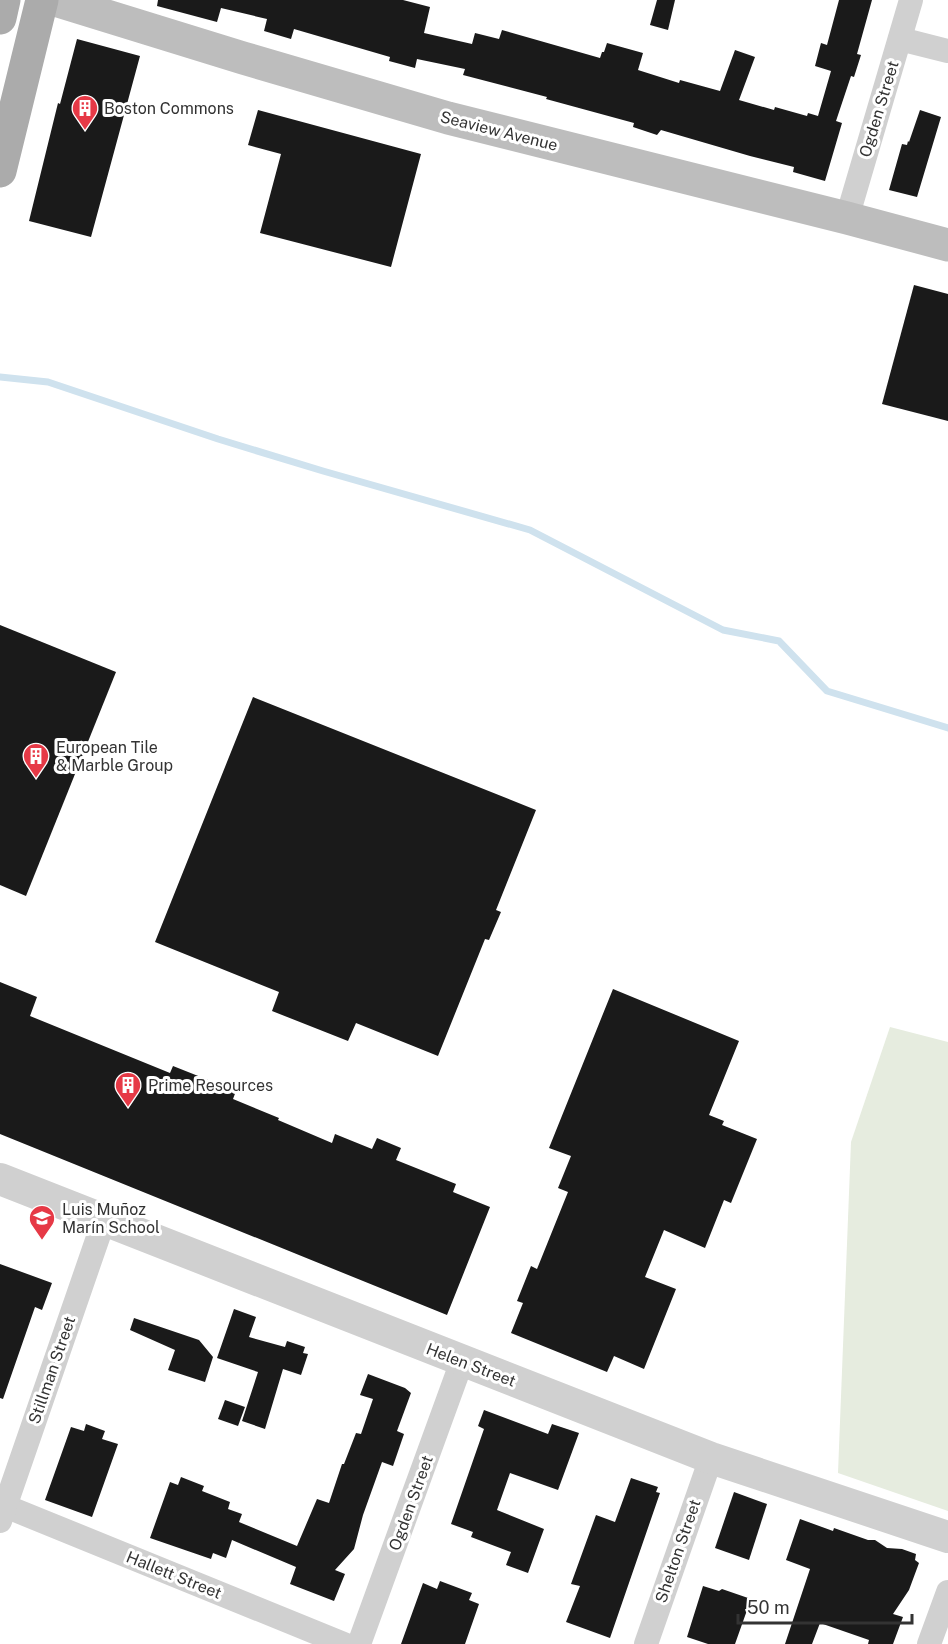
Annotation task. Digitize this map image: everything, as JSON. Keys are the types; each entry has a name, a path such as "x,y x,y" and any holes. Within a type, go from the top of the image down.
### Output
{"main road":[{"path":"0,18 4,0"},
{"path":"0,171 42,0"},
{"name":"Seaview Avenue","path":"56,0 448,118 948,245"}],"street":[{"name":"Ogden Street","path":"847,218 911,0"},
{"path":"900,39 948,51"},
{"name":"Helen Street","path":"0,1179 711,1458 948,1537"},
{"name":"Stillman Street","path":"2,1513 105,1220"},
{"name":"Ogden Street","path":"359,1644 462,1362"},
{"name":"Shelton Street","path":"646,1644 711,1458"},
{"name":"Hallett Street","path":"2,1513 344,1644"},
{"path":"928,1644 948,1592"}],"shaded area":[{"path":"890,1027 948,1042 948,1511 838,1473 851,1142"}],"building":[{"path":"158,0 403,0 430,7 424,33 472,44 475,33 499,39 502,30 600,58 607,43 643,53 638,70 679,83 680,80 720,91 735,50 755,57 739,100 774,110 775,107 807,116 808,113 818,116 831,71 815,66 821,43 827,45 839,0 872,0 857,54 861,55 854,77 851,76 836,121 842,123 825,181 793,172 794,167 661,130 657,135 633,127 634,123 463,75 465,69 417,59 415,68 389,61 390,57 294,29 291,39 264,31 267,19 221,8 217,22 157,6"},
{"path":"657,0 675,0 668,30 650,25"},
{"name":"Boston Commons","path":"77,39 140,56 91,237 29,221 58,103 60,104"},
{"path":"258,110 421,154 391,267 260,233 281,154 248,145"},
{"path":"920,110 941,117 917,197 889,190 902,144 907,145 909,142"},
{"path":"914,285 948,294 948,421 882,404"},
{"name":"European Tile & Marble Group","path":"0,625 116,672 26,896 0,885"},
{"path":"253,697 536,810 496,910 501,912 489,940 485,939 438,1056 356,1023 348,1041 272,1011 279,992 155,942"},
{"path":"0,982 37,997 30,1016 170,1073 173,1066 236,1091 233,1099 332,1143 335,1134 372,1149 377,1138 401,1148 396,1160 456,1184 453,1192 490,1207 447,1315 0,1134"},
{"path":"613,989 739,1041 709,1115 724,1121 722,1125 757,1139 731,1203 724,1200 705,1248 664,1230 645,1277 676,1289 644,1369 614,1356 607,1372 511,1333 523,1303 517,1301 531,1266 537,1269 568,1192 558,1188 571,1156 549,1148"},
{"path":"0,1264 52,1283 42,1310 35,1307 3,1399 0,1398"},
{"path":"234,1309 256,1317 249,1337 285,1347 287,1341 305,1347 303,1353 308,1354 301,1375 283,1369 265,1429 242,1421 258,1372 217,1358"},
{"path":"134,1318 199,1340 213,1357 205,1382 168,1370 175,1350 130,1330"},
{"path":"368,1374 405,1388 411,1393 397,1431 404,1434 393,1466 382,1462 363,1515 354,1549 335,1570 345,1574 334,1601 290,1584 296,1567 232,1540 226,1558 213,1553 211,1559 150,1538 170,1482 178,1485 181,1477 204,1486 202,1491 230,1502 228,1509 242,1514 239,1522 297,1546 317,1499 329,1503 342,1464 344,1464 356,1433 361,1434 373,1399 360,1395"},
{"path":"225,1400 245,1407 238,1426 218,1419"},
{"path":"484,1410 548,1434 552,1424 579,1433 558,1490 510,1473 497,1510 544,1529 528,1573 506,1565 511,1552 471,1537 473,1532 451,1524 484,1429 478,1426"},
{"path":"86,1424 105,1431 102,1439 118,1444 92,1517 45,1500 71,1427 84,1431"},
{"path":"631,1478 658,1487 656,1492 660,1493 610,1638 566,1622 580,1586 571,1584 596,1515 615,1522"},
{"path":"734,1492 767,1504 749,1560 715,1548"},
{"path":"800,1519 833,1531 834,1528 868,1540 875,1540 887,1548 902,1549 916,1554 915,1560 919,1563 909,1590 893,1614 903,1617 893,1644 868,1644 869,1640 820,1623 812,1644 785,1644 810,1569 786,1560"},
{"path":"440,1581 472,1593 469,1600 479,1604 465,1644 401,1644 423,1583 437,1589"},
{"path":"703,1586 719,1591 722,1589 751,1599 735,1644 708,1644 687,1637"}],"waterway":[{"path":"0,377 48,382 218,439 530,530 723,630 779,641 827,691 948,728"}],"place":[{"name":"Boston Commons","path":"85,131"},
{"name":"European Tile & Marble Group","path":"36,779"},
{"name":"Prime Resources","path":"128,1108"},
{"name":"Luis Muñoz Marín School","path":"42,1241"}]}
